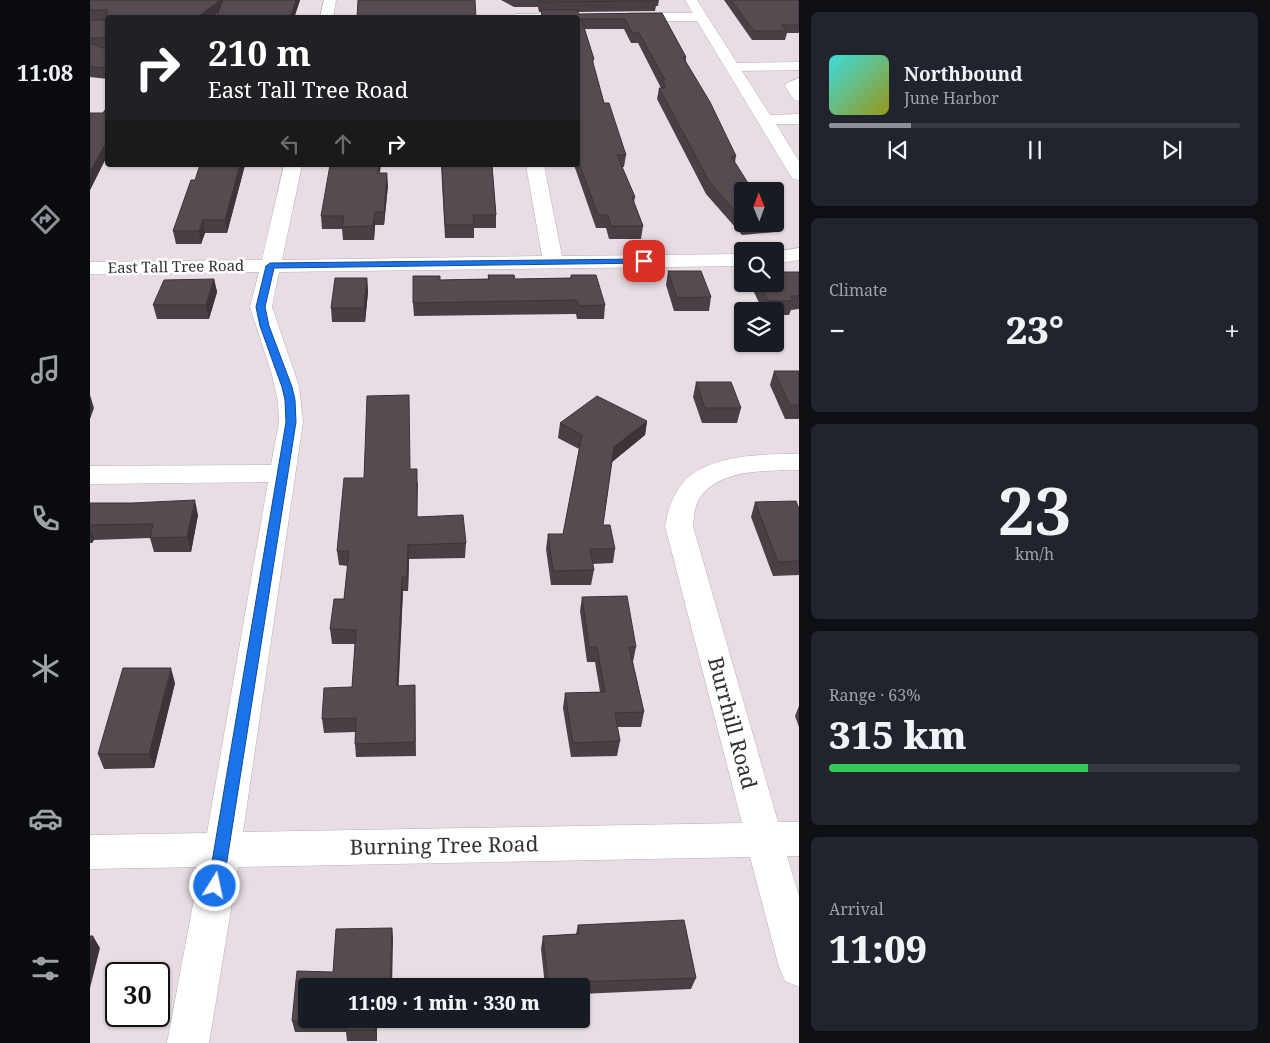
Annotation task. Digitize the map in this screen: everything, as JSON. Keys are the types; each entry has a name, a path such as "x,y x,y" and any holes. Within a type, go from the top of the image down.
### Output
{"street":[{"path":"327,15 330,0"},
{"path":"690,0 799,175"},
{"path":"580,17 592,17"},
{"path":"612,17 701,17"},
{"path":"732,67 799,66"},
{"path":"799,82 792,86 799,97"},
{"path":"765,120 799,120"},
{"path":"188,1043 222,850 291,422 290,400 273,346 264,326 260,307 293,167"},
{"path":"534,167 553,262"},
{"path":"784,256 799,254"},
{"name":"East Tall Tree Road","path":"90,268 734,260"},
{"name":"Burrhill Road","path":"799,462 744,464 718,472 698,483 682,505 679,526 781,839 799,967"},
{"path":"90,475 282,473"},
{"name":"Burning Tree Road","path":"90,852 781,839"}],"building":[{"path":"90,0 221,0 200,15 107,15 107,10 90,10"},
{"path":"223,0 296,0 291,15 217,15"},
{"path":"358,0 475,0 476,15 357,15"},
{"path":"539,0 656,0 657,1 539,2"},
{"path":"731,0 799,0 799,25 782,25 787,31 754,31"},
{"path":"541,10 577,10 579,14 662,13 686,57 683,57 710,102 736,156 731,156 747,182 734,182 734,211 709,181 659,88 666,88 662,80 665,80 639,33 632,33 625,19 581,19 594,59 592,59 604,103 609,103 626,155 617,155 635,197 632,197 643,226 611,226 608,215 598,215 580,166 580,15 542,15"},
{"path":"90,20 105,20 105,38 90,38"},
{"path":"90,43 105,49 105,68 90,67"},
{"path":"105,110 105,146 90,172 90,113 103,113"},
{"path":"199,167 239,167 225,220 203,220 199,231 173,231 191,180 195,180"},
{"path":"330,167 379,167 378,173 387,173 384,212 375,212 373,226 342,227 344,216 321,216"},
{"path":"442,167 492,167 496,215 473,215 474,225 445,225"},
{"path":"668,271 701,271 711,297 677,298"},
{"path":"784,272 799,272 799,296 791,296 793,301 768,301 764,292 784,292"},
{"path":"488,275 514,275 515,279 572,278 571,275 596,275 605,305 579,306 577,300 413,303 413,276 440,276 440,280 489,279"},
{"path":"335,278 367,278 364,308 331,308"},
{"path":"214,279 206,305 153,305 164,280"},
{"path":"774,371 799,371 799,405 790,405"},
{"path":"696,382 731,382 741,408 705,408"},
{"path":"409,395 410,469 417,469 417,517 463,515 466,543 408,545 407,577 402,577 397,686 415,685 415,742 355,744 356,718 322,719 324,688 352,687 356,630 330,629 334,599 344,599 349,551 337,551 344,478 364,478 367,396"},
{"path":"597,396 647,421 614,447 603,525 610,525 615,549 590,549 594,570 553,571 548,534 563,534 582,435 560,423"},
{"path":"195,500 187,537 150,538 153,524 90,525 90,503"},
{"path":"796,501 799,509 799,561 778,562 755,502"},
{"path":"627,596 636,647 629,647 644,712 615,713 620,741 573,743 565,693 605,692 597,647 589,647 582,597"},
{"path":"123,668 171,668 149,754 98,754"},
{"path":"684,920 696,978 590,982 590,978 547,978 543,936 579,934 578,925"},
{"path":"392,928 390,978 298,978 298,1021 292,1021 297,971 333,972 336,929"},
{"path":"345,1028 375,1028 375,1030 345,1030"}],"route":[{"path":"215,886 291,422 290,400 287,387 264,326 260,307 270,266 644,261"}]}
